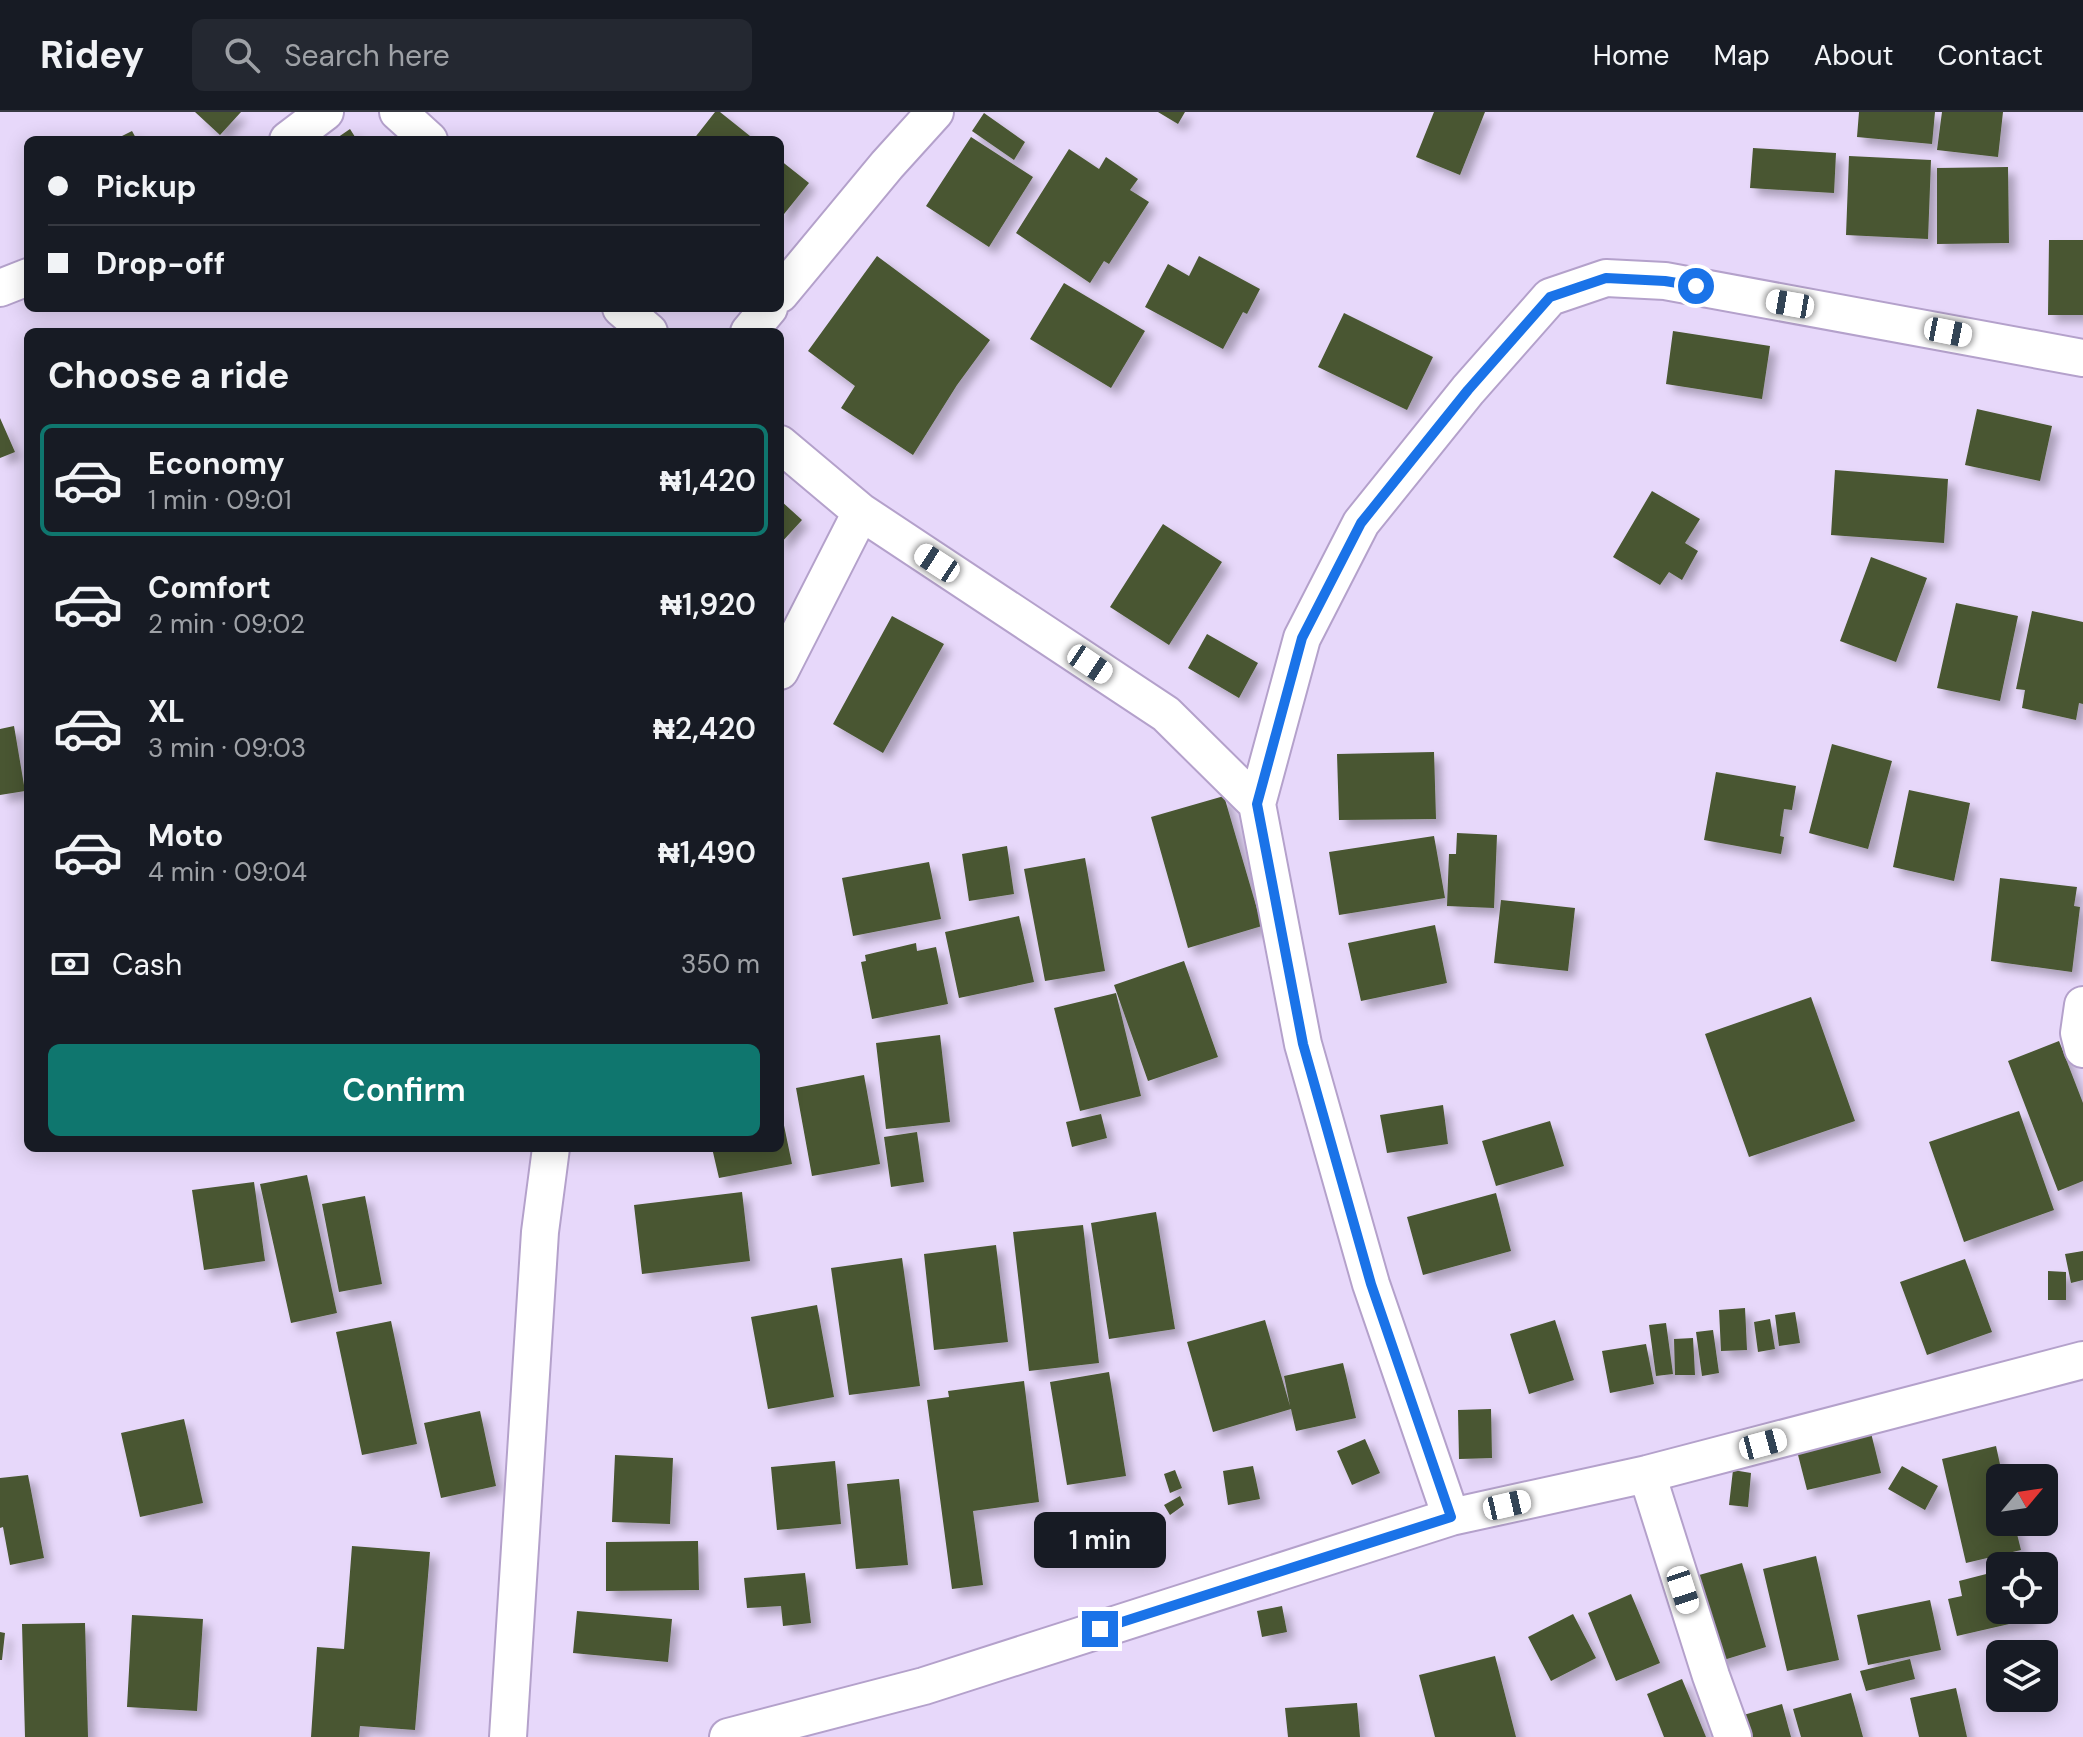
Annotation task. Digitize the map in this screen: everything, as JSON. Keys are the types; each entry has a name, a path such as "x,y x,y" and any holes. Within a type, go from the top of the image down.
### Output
{"street":[{"path":"293,136 325,112"},
{"path":"398,112 425,136"},
{"path":"784,289 935,112"},
{"path":"1451,1517 1371,1284 1303,1044 1257,804 1302,638 1361,523 1468,390 1550,297 1606,278 1665,281 2083,358"},
{"path":"0,288 24,279"},
{"path":"626,312 644,328"},
{"path":"752,328 766,312"},
{"path":"784,447 861,512 1166,714 1257,804"},
{"path":"784,663 861,512"},
{"path":"2083,1005 2079,1033 2083,1049"},
{"path":"508,1737 540,1232 550,1152"},
{"path":"728,1737 924,1686 1451,1517 1647,1474 2083,1360"},
{"path":"1647,1474 1733,1737"}],"building":[{"path":"195,112 241,112 220,135"},
{"path":"715,112 720,112 750,136 696,136"},
{"path":"1158,112 1185,112 1178,124"},
{"path":"1434,112 1485,112 1460,175 1416,157"},
{"path":"1859,112 1935,112 1932,144 1857,137"},
{"path":"1942,112 2003,112 1998,157 1937,150"},
{"path":"984,113 1025,142 1014,160 972,131"},
{"path":"350,129 354,136 340,136"},
{"path":"971,137 1033,177 989,247 926,206"},
{"path":"1753,148 1836,153 1834,193 1750,188"},
{"path":"1069,149 1099,169 1106,157 1138,179 1130,190 1149,202 1109,264 1104,261 1090,283 1016,233"},
{"path":"1849,156 1931,160 1928,239 1846,235"},
{"path":"784,163 809,183 784,214"},
{"path":"2008,167 2009,243 1937,244 1937,168"},
{"path":"2049,240 2083,240 2083,315 2048,315"},
{"path":"877,256 990,340 913,455 841,408 855,386 808,351"},
{"path":"1199,256 1260,289 1223,349 1145,307 1168,264 1189,276"},
{"path":"1064,283 1145,331 1111,388 1030,339"},
{"path":"1344,313 1433,357 1407,410 1318,367"},
{"path":"1673,331 1770,346 1762,399 1666,384"},
{"path":"1977,409 2052,426 2040,481 1965,465"},
{"path":"0,418 15,452 0,458"},
{"path":"1835,470 1948,479 1944,543 1831,535"},
{"path":"1652,491 1700,519 1685,543 1698,551 1682,580 1669,572 1660,585 1613,557"},
{"path":"784,504 802,520 784,540"},
{"path":"1163,524 1222,562 1169,645 1110,607"},
{"path":"1871,557 1927,578 1896,662 1840,641"},
{"path":"1956,603 2018,616 2000,701 1937,688"},
{"path":"2032,611 2083,622 2083,704 2079,703 2076,720 2022,708 2025,690 2016,689"},
{"path":"892,616 944,644 883,753 833,724"},
{"path":"1207,634 1258,663 1239,698 1188,668"},
{"path":"14,726 24,791 0,795 0,729"},
{"path":"1832,744 1892,761 1868,849 1809,833"},
{"path":"1434,752 1436,819 1339,820 1337,754"},
{"path":"1716,772 1796,786 1792,810 1784,809 1781,854 1704,840"},
{"path":"1909,790 1970,803 1954,881 1893,867"},
{"path":"1224,796 1262,926 1188,948 1151,817"},
{"path":"1457,833 1497,835 1494,908 1447,906 1449,854 1456,854"},
{"path":"1434,836 1445,898 1339,915 1329,852"},
{"path":"1007,846 1014,894 969,901 962,854"},
{"path":"1085,858 1105,971 1045,981 1024,869"},
{"path":"929,862 941,919 853,936 842,878"},
{"path":"2000,878 2077,887 2074,906 2080,907 2072,972 1991,961"},
{"path":"1501,900 1575,908 1568,971 1494,963"},
{"path":"1019,916 1034,982 959,998 945,932"},
{"path":"1435,925 1447,983 1361,1001 1348,943"},
{"path":"916,943 917,951 936,947 948,1004 872,1019 861,962 866,961 865,955"},
{"path":"1184,961 1218,1057 1148,1081 1114,985"},
{"path":"1116,993 1141,1096 1080,1111 1054,1008"},
{"path":"1811,997 1855,1121 1749,1157 1705,1034"},
{"path":"940,1035 950,1122 886,1129 876,1043"},
{"path":"2059,1041 2083,1103 2083,1181 2058,1191 2008,1061"},
{"path":"864,1075 880,1164 812,1176 796,1088"},
{"path":"1443,1105 1448,1144 1387,1153 1380,1115"},
{"path":"2019,1111 2054,1210 1964,1242 1929,1142"},
{"path":"1101,1114 1107,1138 1072,1147 1066,1122"},
{"path":"1550,1121 1564,1166 1496,1186 1482,1141"},
{"path":"784,1125 792,1164 719,1178 713,1152 784,1152"},
{"path":"917,1132 924,1182 891,1187 884,1137"},
{"path":"307,1175 337,1313 291,1323 260,1184"},
{"path":"254,1182 265,1261 204,1270 192,1190"},
{"path":"742,1192 750,1261 642,1274 634,1205"},
{"path":"1496,1193 1511,1251 1423,1275 1407,1217"},
{"path":"365,1196 382,1284 339,1292 322,1204"},
{"path":"1156,1212 1175,1329 1109,1339 1091,1223"},
{"path":"1083,1225 1099,1363 1029,1371 1013,1232"},
{"path":"996,1245 1008,1342 934,1350 924,1254"},
{"path":"2083,1251 2083,1280 2071,1283 2065,1254"},
{"path":"902,1258 920,1386 849,1395 831,1268"},
{"path":"1965,1259 1992,1332 1927,1355 1900,1282"},
{"path":"2048,1271 2066,1272 2066,1300 2048,1300"},
{"path":"817,1305 834,1397 768,1409 751,1317"},
{"path":"1745,1308 1747,1350 1721,1351 1719,1310"},
{"path":"1795,1312 1800,1343 1779,1346 1775,1315"},
{"path":"1770,1319 1775,1349 1758,1352 1754,1322"},
{"path":"1265,1320 1290,1406 1284,1376 1343,1363 1356,1418 1296,1431 1291,1409 1213,1432 1187,1342"},
{"path":"1555,1320 1574,1380 1529,1394 1510,1334"},
{"path":"391,1321 417,1444 362,1455 336,1332"},
{"path":"1666,1323 1673,1374 1656,1376 1649,1325"},
{"path":"1713,1330 1719,1373 1702,1376 1696,1332"},
{"path":"1693,1338 1695,1375 1675,1375 1674,1339"},
{"path":"1646,1344 1654,1384 1610,1393 1602,1351"},
{"path":"1109,1372 1126,1476 1067,1485 1050,1382"},
{"path":"1024,1381 1039,1502 973,1511 983,1585 952,1589 927,1400 949,1397 948,1391"},
{"path":"1491,1409 1492,1458 1459,1459 1458,1410"},
{"path":"480,1411 496,1486 441,1498 424,1423"},
{"path":"184,1419 203,1503 140,1517 121,1433"},
{"path":"1871,1433 1881,1473 1807,1490 1797,1451"},
{"path":"1365,1439 1380,1473 1352,1485 1337,1451"},
{"path":"1996,1446 2000,1464 1986,1464 1986,1536 2018,1536 2021,1550 1986,1552 1986,1558 1966,1563 1942,1459"},
{"path":"615,1455 673,1458 670,1524 612,1522"},
{"path":"835,1461 841,1524 777,1530 771,1467"},
{"path":"1253,1466 1260,1499 1228,1505 1223,1471"},
{"path":"1902,1466 1938,1486 1925,1510 1888,1489"},
{"path":"1175,1470 1182,1488 1170,1493 1164,1474"},
{"path":"1733,1470 1751,1473 1748,1507 1729,1505"},
{"path":"28,1475 44,1558 10,1565 3,1527 0,1528 0,1478"},
{"path":"899,1479 908,1565 856,1569 847,1484"},
{"path":"1180,1496 1184,1505 1170,1515 1164,1505"},
{"path":"698,1541 699,1590 606,1591 606,1542"},
{"path":"352,1546 430,1552 415,1730 360,1726 359,1737 311,1737 317,1647 344,1649"},
{"path":"1816,1556 1839,1660 1787,1671 1763,1569"},
{"path":"1742,1563 1766,1647 1717,1662 1692,1577"},
{"path":"805,1573 811,1623 783,1626 781,1606 747,1608 744,1578"},
{"path":"1986,1574 1986,1624 2009,1624 1957,1636 1948,1599 1962,1596 1959,1581"},
{"path":"1631,1594 1660,1663 1616,1681 1588,1613"},
{"path":"1930,1600 1941,1650 1868,1665 1857,1615"},
{"path":"1282,1606 1287,1632 1262,1637 1257,1611"},
{"path":"577,1611 672,1619 668,1662 573,1653"},
{"path":"1573,1614 1596,1658 1551,1681 1528,1637"},
{"path":"132,1615 203,1619 197,1711 127,1707"},
{"path":"85,1623 88,1737 25,1737 22,1624"},
{"path":"0,1632 5,1633 2,1660 0,1660"},
{"path":"1495,1656 1516,1737 1435,1737 1419,1675"},
{"path":"1910,1659 1915,1679 1866,1691 1860,1671"},
{"path":"1682,1679 1706,1737 1664,1737 1647,1694"},
{"path":"1956,1688 1967,1737 1919,1737 1910,1698"},
{"path":"1851,1693 1863,1737 1801,1737 1793,1709"},
{"path":"1357,1703 1360,1737 1288,1737 1285,1708"},
{"path":"1782,1704 1791,1737 1746,1737 1740,1716"}],"route":[{"path":"1100,1629 1451,1517 1371,1284 1303,1044 1257,804 1302,638 1361,523 1468,390 1550,297 1606,278 1696,286"}]}
